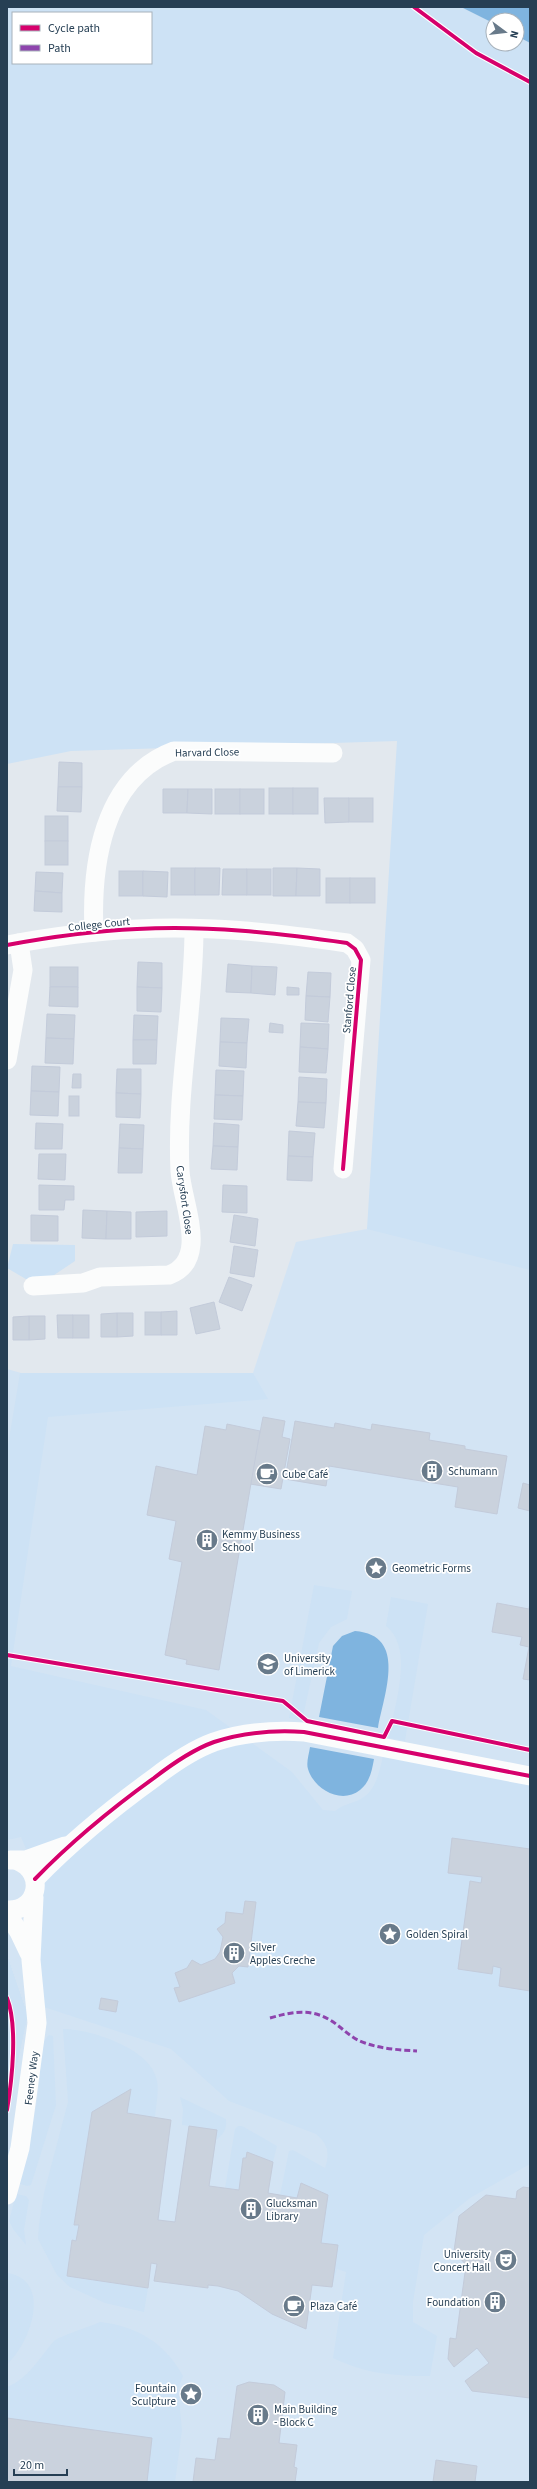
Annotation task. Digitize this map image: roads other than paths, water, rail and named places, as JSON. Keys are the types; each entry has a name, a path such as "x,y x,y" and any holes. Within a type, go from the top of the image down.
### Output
{"street":[{"name":"Harvard Close","path":"94,932 93,886 104,830 121,795 150,762 174,751 333,753"},
{"name":"College Court","path":"13,944 94,932 194,928"},
{"name":"Stanford Close","path":"194,928 273,933 347,943 355,949 361,960 343,1169"},
{"name":"Carysfort Close","path":"33,1286 83,1283 100,1277 169,1275 179,1272 190,1254 190,1226 181,1176 179,1129 194,928"},
{"path":"7,1060 23,970 13,944"},
{"path":"7,1912 21,1909 35,1888 70,1844 109,1811 166,1768 213,1742 242,1734 273,1731 304,1732 530,1776"},
{"path":"12,1861 70,1844"},
{"path":"12,1861 30,1869 35,1888"},
{"name":"Feeney Way","path":"7,2195 23,2133 37,2023 31,1960 35,1888"},
{"name":"Feeney Way","path":"7,1912 25,1943 31,1960"}],"water":[{"path":"461,7 530,7 530,43 525,40 525,12 485,12 485,19"},
{"path":"355,1631 371,1635 382,1643 387,1654 389,1668 378,1728 319,1717 333,1646 342,1636"},
{"path":"310,1747 374,1759 368,1780 360,1790 353,1794 345,1796 329,1793 316,1783 307,1767"}],"place":[{"name":"Schumann","path":"432,1471"},
{"name":"Cube Café","path":"267,1474"},
{"name":"Kemmy Business School","path":"207,1540"},
{"name":"Geometric Forms","path":"376,1568"},
{"name":"University of Limerick","path":"268,1664"},
{"name":"Golden Spiral","path":"390,1934"},
{"name":"Silver Apples Creche","path":"234,1953"},
{"name":"Glucksman Library","path":"251,2209"},
{"name":"University Concert Hall","path":"506,2260"},
{"name":"Foundation","path":"495,2302"},
{"name":"Plaza Café","path":"294,2306"},
{"name":"Fountain Sculpture","path":"191,2394"},
{"name":"Main Building - Block C","path":"258,2415"}]}
